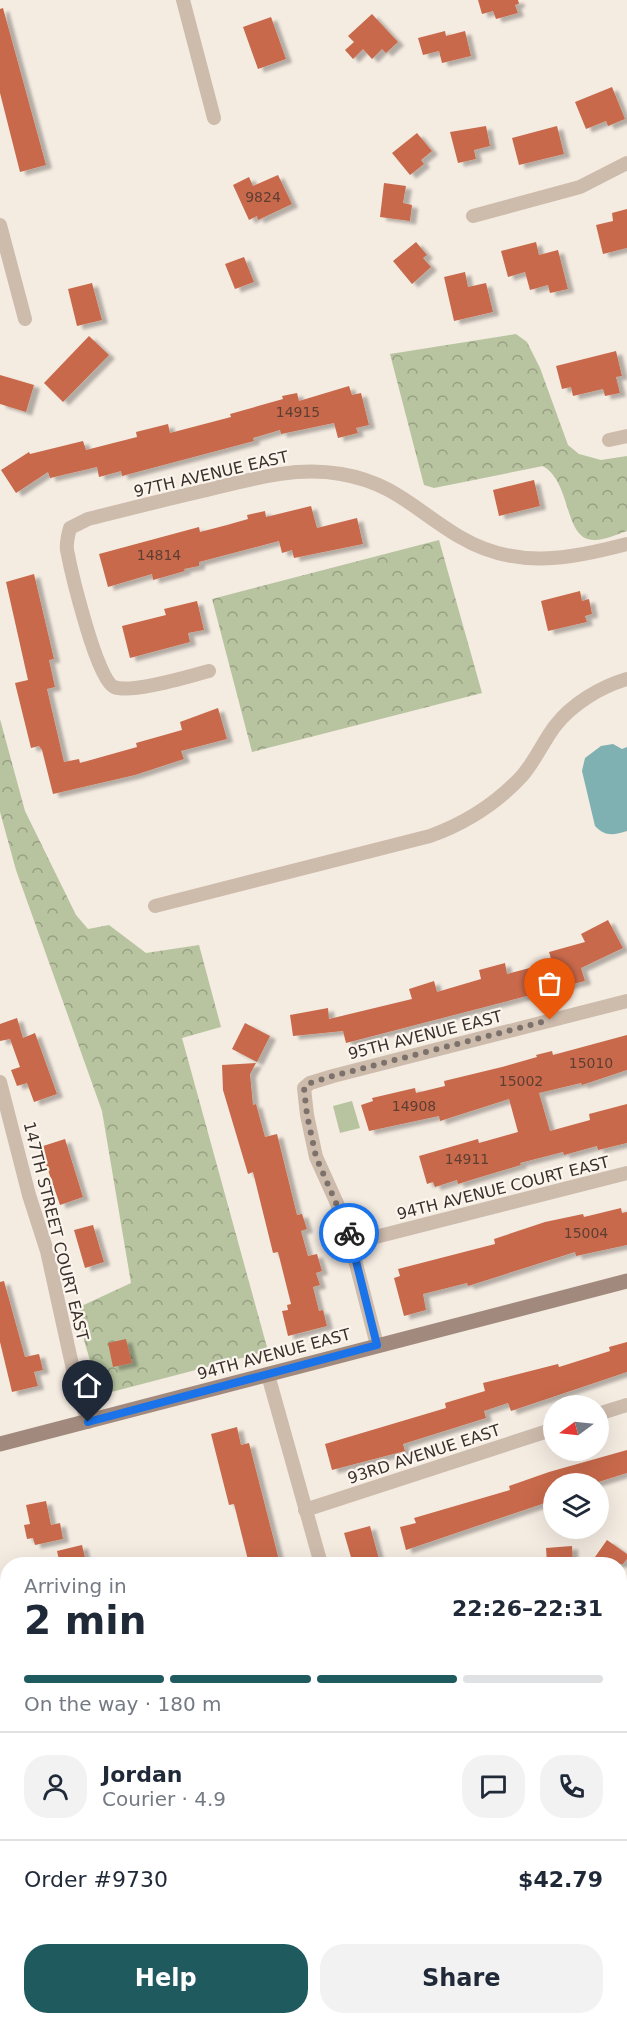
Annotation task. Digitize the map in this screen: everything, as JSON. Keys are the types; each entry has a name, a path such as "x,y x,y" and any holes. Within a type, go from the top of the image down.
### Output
{"main road":[{"name":"94TH AVENUE EAST","path":"0,1444 627,1281"}],"street":[{"path":"183,0 214,118"},
{"path":"473,216 596,182 627,163"},
{"path":"0,225 25,319"},
{"path":"609,440 627,436"},
{"name":"97TH AVENUE EAST","path":"209,670 157,684 126,688 110,684 94,653 68,551 70,528 88,519 273,474 311,469 358,478 396,492 459,536 484,549 504,555 527,559 572,558 627,544"},
{"path":"155,906 448,829 482,811 511,787 535,759 554,728 576,706 599,690 627,680"},
{"name":"95TH AVENUE EAST","path":"352,1243 339,1205 316,1157 304,1088 310,1083 333,1076 627,1001"},
{"name":"147TH STREET COURT EAST","path":"0,1082 29,1195 47,1251 78,1392 88,1422"},
{"name":"94TH AVENUE COURT EAST","path":"352,1243 627,1173"},
{"path":"352,1243 377,1345"},
{"path":"268,1375 319,1557"},
{"path":"609,1411 627,1405"},
{"name":"93RD AVENUE EAST","path":"305,1510 543,1433"}],"green space":[{"path":"516,334 527,342 540,368 568,445 579,454 601,460 627,456 627,531 599,540 585,538 572,522 553,474 543,466 434,488 424,485 390,354"},
{"path":"439,540 482,693 252,752 212,599"},
{"path":"0,719 25,811 76,915 88,929 109,925 146,953 199,945 221,1027 182,1038 268,1351 100,1395 75,1309 131,1283 102,1111 16,870 0,812"},
{"path":"352,1101 360,1128 340,1133 333,1106"}],"water":[{"path":"613,744 622,749 627,747 627,831 610,834 602,832 595,826 582,771 585,758 601,746"}],"building":[{"path":"478,0 518,0 519,4 515,5 518,13 496,19 493,11 482,14"},
{"path":"3,8 46,165 20,172 0,93 0,9"},
{"path":"372,14 398,42 386,53 382,49 372,59 363,49 353,59 345,50 354,42 348,36"},
{"path":"271,17 286,59 258,69 243,27"},
{"path":"445,31 446,36 465,31 471,56 442,63 439,51 423,55 418,38"},
{"path":"612,87 625,119 608,126 606,121 586,129 575,102"},
{"path":"486,126 490,146 474,150 476,159 458,163 450,132"},
{"path":"557,126 564,154 519,165 512,138"},
{"path":"417,133 432,151 421,160 424,164 410,175 392,153"},
{"path":"278,175 292,204 258,220 257,216 249,220 233,185 249,177 253,186"},
{"path":"384,183 406,186 403,203 412,205 410,221 380,217"},
{"path":"627,209 627,248 603,254 596,225 613,221 612,213"},
{"path":"416,242 427,255 423,258 431,267 412,284 393,261"},
{"path":"536,242 539,255 558,250 568,289 550,293 548,285 530,290 525,272 508,277 501,251"},
{"path":"244,257 254,282 235,289 225,264"},
{"path":"465,272 468,287 486,283 493,312 454,321 444,277"},
{"path":"92,283 102,320 77,326 68,289"},
{"path":"89,336 109,355 63,402 44,383"},
{"path":"616,351 622,376 616,377 620,393 605,396 603,389 573,396 571,387 562,389 556,366"},
{"path":"0,375 34,385 26,412 0,404"},
{"path":"349,386 352,395 361,393 369,425 356,428 358,433 338,438 334,423 281,434 280,430 253,438 254,441 122,476 121,471 99,477 97,467 50,478 48,472 16,493 1,470 29,452 30,454 83,441 86,450 137,437 136,432 168,424 170,433 231,417 230,414 283,399 282,396 297,393 299,401"},
{"path":"534,480 540,506 499,516 493,490"},
{"path":"311,506 317,528 357,518 363,544 294,558 292,550 282,553 279,541 199,562 199,566 153,580 152,574 108,587 99,554 199,527 200,532 227,525 248,519 247,515 265,511 266,517"},
{"path":"34,574 54,659 49,660 55,687 47,689 64,762 79,759 80,763 137,747 136,743 182,730 180,722 218,708 227,739 181,751 184,759 135,775 53,794 42,750 39,746 31,748 15,683 28,680 6,582"},
{"path":"580,591 582,601 589,599 592,614 585,616 587,622 548,631 541,601"},
{"path":"197,601 204,630 188,633 190,642 130,658 122,626 166,615 164,609"},
{"path":"608,920 623,948 581,968 585,981 346,1043 343,1031 293,1036 290,1015 328,1008 329,1019 412,999 409,989 434,981 437,992 481,979 479,970 505,963 507,974 552,962 549,952 585,942 581,934"},
{"path":"17,1018 23,1038 35,1033 57,1094 34,1102 27,1083 17,1086 11,1070 20,1067 10,1039 0,1041 0,1024"},
{"path":"245,1023 270,1036 257,1062 232,1049"},
{"path":"627,1035 627,1070 582,1085 581,1083 539,1093 550,1131 590,1120 589,1114 627,1104 627,1143 598,1150 597,1146 564,1155 563,1152 520,1163 521,1165 458,1184 457,1180 435,1187 433,1182 427,1184 419,1156 478,1139 479,1143 518,1132 509,1099 440,1121 439,1116 369,1131 361,1105 373,1101 372,1098 415,1088 416,1093 445,1086 444,1081 502,1067 537,1057 536,1055 552,1051 553,1055"},
{"path":"256,1063 250,1074 253,1105 256,1104 265,1137 277,1134 297,1215 302,1214 307,1229 301,1231 308,1256 317,1254 322,1271 316,1273 320,1285 313,1287 319,1311 323,1310 327,1326 288,1336 282,1311 288,1310 287,1305 291,1304 278,1252 273,1253 253,1172 248,1174 223,1090 222,1065"},
{"path":"65,1139 83,1197 60,1205 40,1147"},
{"path":"621,1208 622,1213 627,1212 627,1245 576,1256 575,1252 468,1286 467,1283 423,1294 426,1310 404,1316 394,1278 400,1276 398,1269 495,1244 494,1239 545,1222 583,1214 584,1217"},
{"path":"93,1225 104,1262 85,1268 74,1230"},
{"path":"4,1281 25,1357 39,1354 43,1370 34,1372 38,1386 12,1392 0,1342 0,1282"},
{"path":"126,1339 132,1363 113,1367 108,1343"},
{"path":"627,1342 627,1372 559,1395 543,1395 543,1400 511,1411 508,1403 484,1411 486,1418 403,1444 405,1451 332,1470 325,1444 446,1408 445,1403 485,1391 483,1383 558,1364 559,1367 610,1351 609,1347"},
{"path":"237,1427 241,1445 249,1443 278,1557 247,1557 234,1504 229,1505 211,1434"},
{"path":"627,1450 627,1473 609,1479 609,1473 546,1473 588,1461 609,1461 609,1455"},
{"path":"543,1474 543,1504 406,1550 400,1527 416,1523 414,1518 510,1490 509,1486"},
{"path":"46,1501 51,1525 60,1523 63,1539 35,1545 33,1538 27,1539 24,1525 30,1524 26,1505"},
{"path":"370,1526 378,1557 351,1557 344,1533"},
{"path":"607,1540 627,1554 627,1557 595,1557"},
{"path":"82,1545 85,1557 58,1557 57,1551"},
{"path":"572,1546 573,1557 547,1557 546,1548"}],"way so far":[{"path":"349,1233 339,1205 316,1157 304,1088 310,1083 333,1076 550,1020"}],"route":[{"path":"88,1422 377,1345 349,1233"}]}
